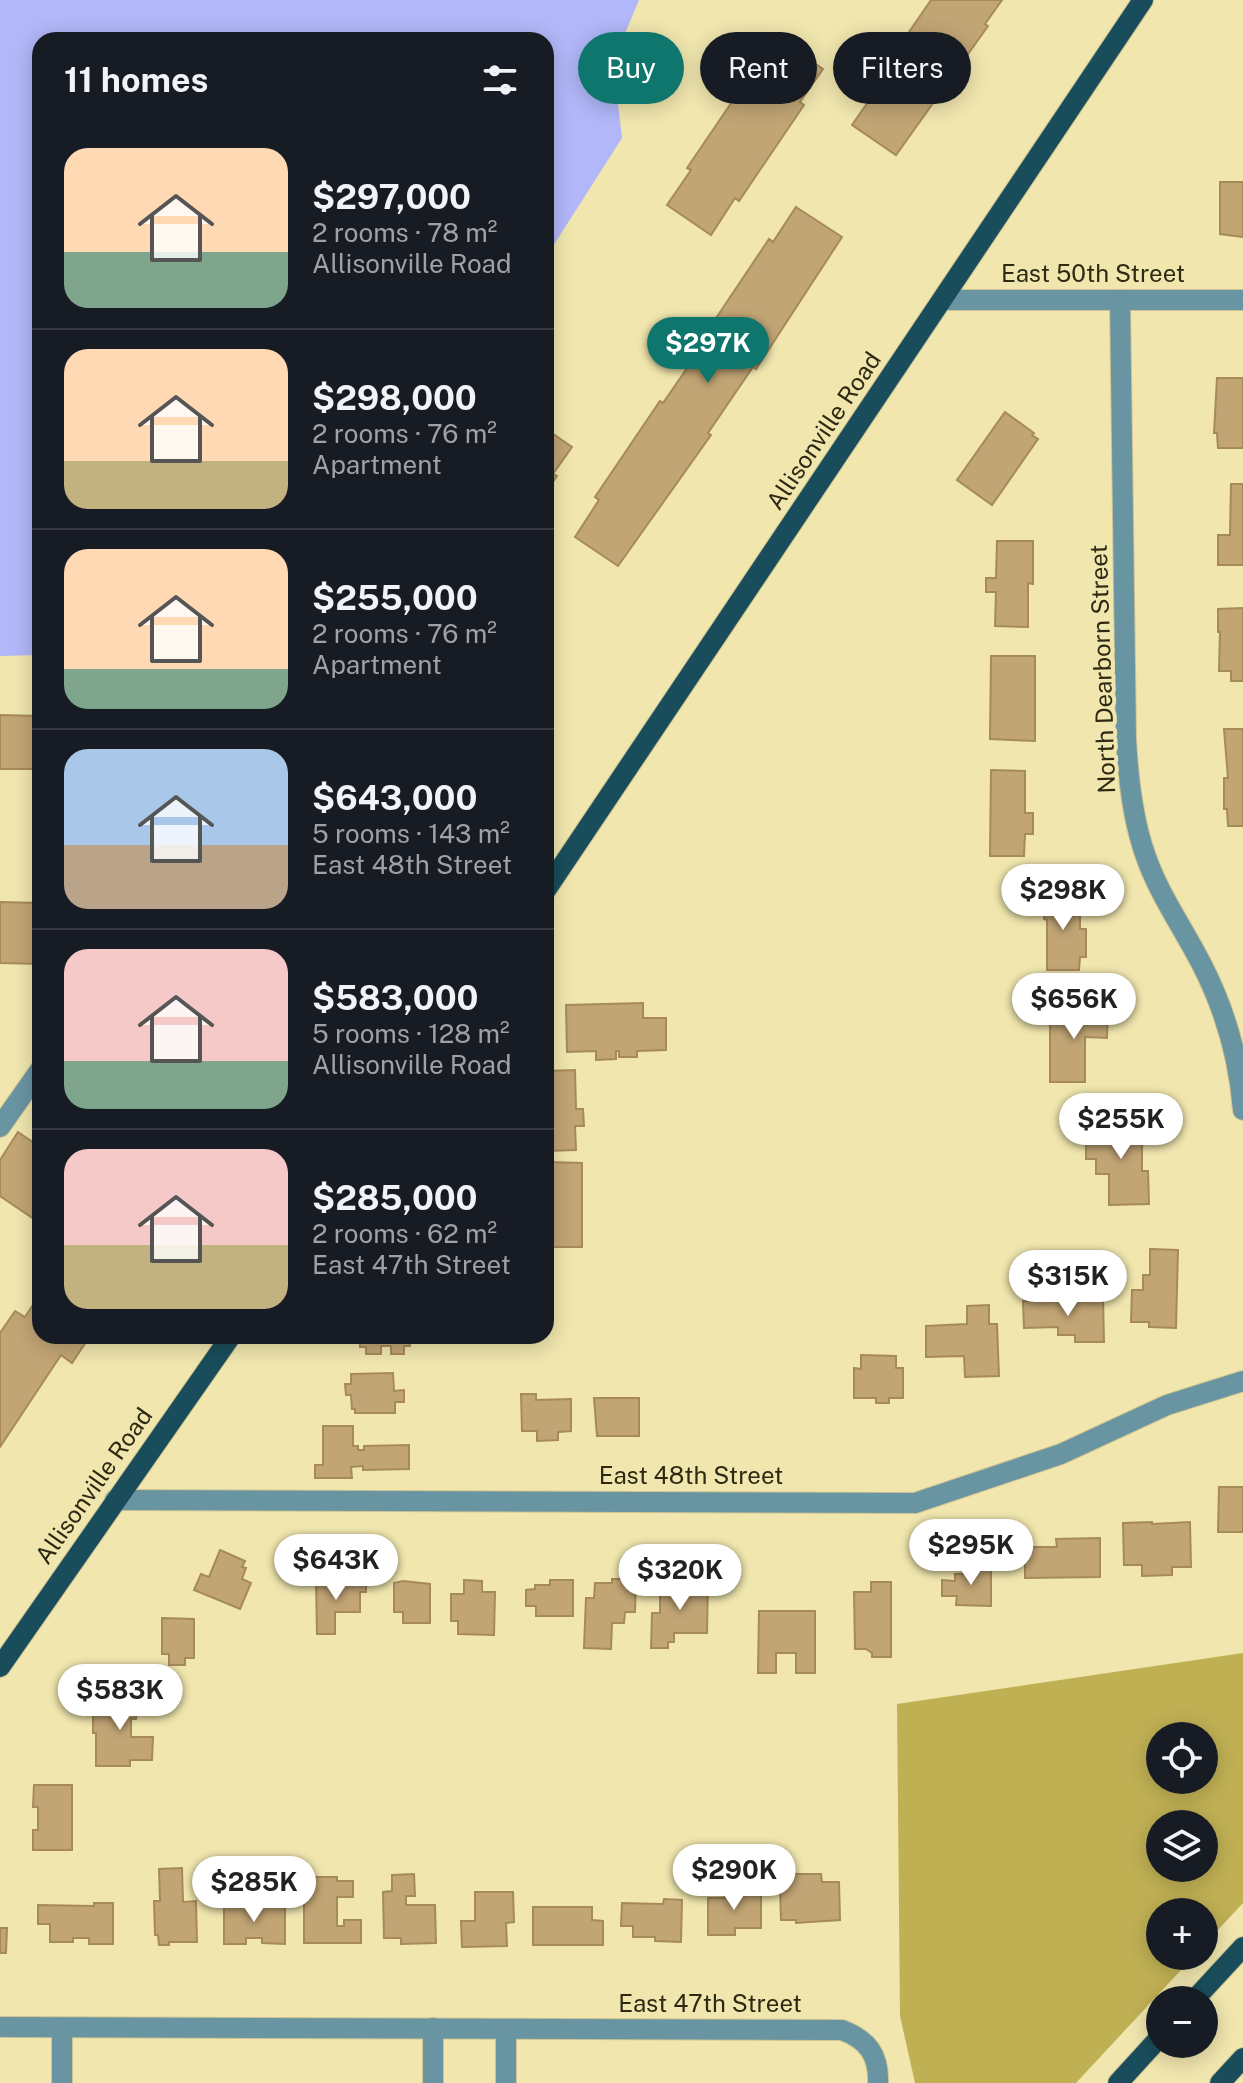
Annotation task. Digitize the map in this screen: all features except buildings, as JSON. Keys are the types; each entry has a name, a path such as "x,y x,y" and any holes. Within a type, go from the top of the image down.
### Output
{"main road":[{"name":"Allisonville Road","path":"554,878 1143,0"},
{"name":"Allisonville Road","path":"0,1667 225,1344"},
{"path":"1207,1986 1243,1947"},
{"path":"1118,2083 1146,2052"},
{"path":"1220,2083 1243,2058"}],"street":[{"name":"East 50th Street","path":"943,300 1243,300"},
{"name":"North Dearborn Street","path":"1120,300 1126,738 1130,784 1139,832 1154,878 1200,961 1224,1014 1238,1071 1243,1110"},
{"path":"0,1127 32,1081"},
{"name":"East 48th Street","path":"115,1500 915,1503 1061,1454 1167,1405 1243,1381"},
{"name":"East 47th Street","path":"0,2027 842,2030 857,2036 870,2047 877,2063 878,2083"},
{"path":"62,2028 62,2083"},
{"path":"433,2028 433,2083"},
{"path":"506,2029 506,2083"}],"shaded area":[{"path":"1243,1653 1243,1903 1218,1930 1218,1898 1146,1898 1146,1970 1181,1970 1166,1986 1146,1986 1146,2008 1076,2083 915,2083 900,2016 897,1704"}],"water":[{"path":"0,0 639,0 626,32 578,32 578,104 618,104 622,138 554,244 554,32 32,32 32,655 0,656"}]}
